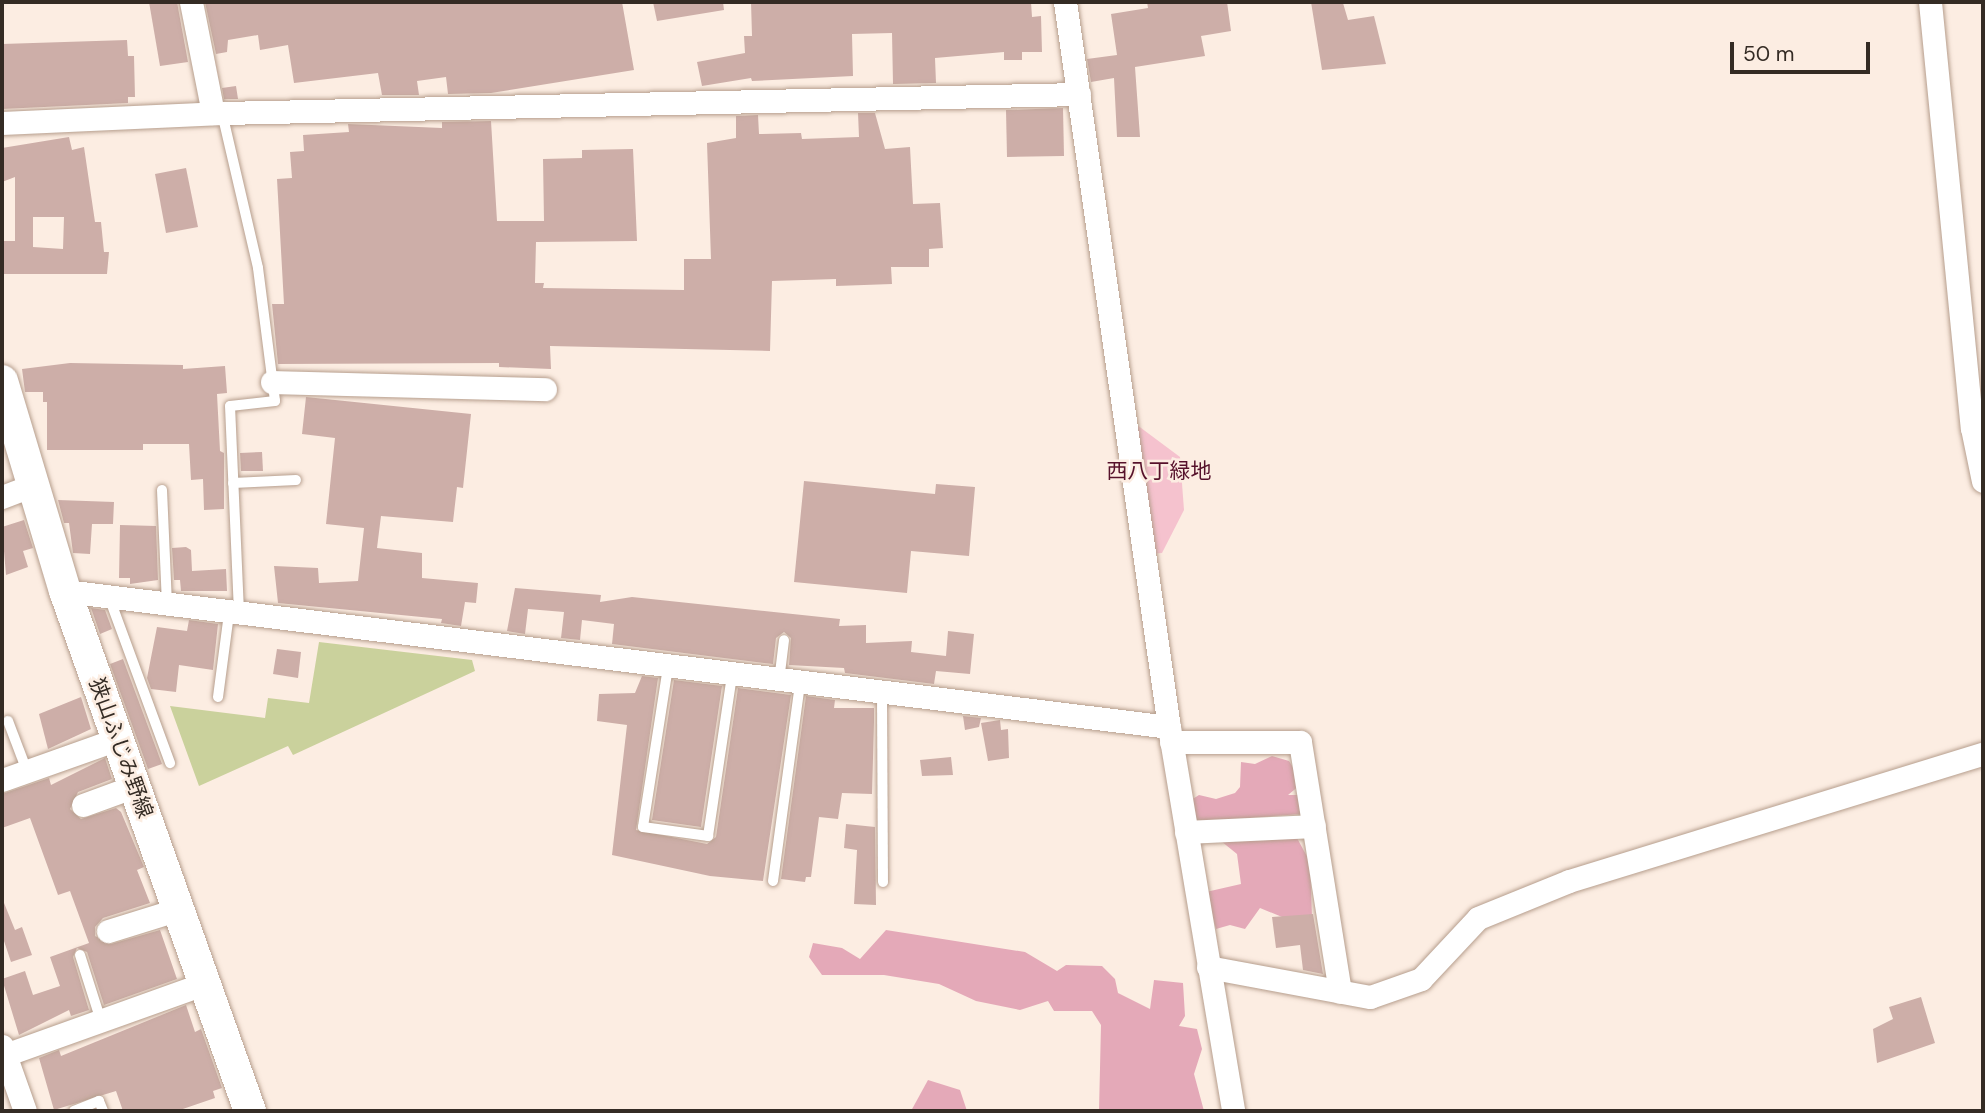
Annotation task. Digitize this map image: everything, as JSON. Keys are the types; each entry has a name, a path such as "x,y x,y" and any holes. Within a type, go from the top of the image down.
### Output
{"main road":[{"name":"狭山ふじみ野線","path":"2,381 65,591 250,1111"}],"street":[{"path":"191,2 218,113"},
{"path":"1065,2 1170,734 1233,1111"},
{"path":"1930,2 1972,428 1983,481"},
{"path":"2,123 218,113 1079,94"},
{"path":"272,382 545,389"},
{"path":"2,497 33,485"},
{"path":"65,591 732,674 1170,734 1300,742 1340,992"},
{"path":"2,780 118,739"},
{"path":"1208,967 1370,997 1421,979 1478,918 1569,881 1983,754"},
{"path":"83,804 135,786"},
{"path":"1186,832 1314,826"},
{"path":"108,930 179,909"},
{"path":"25,1111 3,1052 101,1021 206,983"}],"lane":[{"path":"218,113 258,268 275,401 230,406 234,613 218,696"},
{"path":"233,483 296,480"},
{"path":"162,490 167,604"},
{"path":"109,597 170,764"},
{"path":"774,881 790,683 784,640"},
{"path":"668,667 643,827 708,836 732,674"},
{"path":"881,694 883,882"},
{"path":"8,721 27,771"},
{"path":"80,955 101,1021"},
{"path":"74,1111 99,1101 103,1111"}],"green space":[{"name":"西八丁緑地","path":"1137,425 1180,457 1184,510 1162,553 1147,554"}],"shaded area":[{"path":"319,642 472,660 475,671 293,755 288,746 199,786 170,706 265,718 268,698 309,703"},
{"path":"1272,756 1289,761 1294,769 1300,785 1288,795 1304,795 1301,814 1196,822 1188,802 1199,795 1216,799 1235,793 1240,787 1241,762 1255,764"},
{"path":"1297,838 1310,862 1312,917 1287,919 1260,908 1245,929 1230,925 1216,929 1206,892 1241,884 1237,854 1221,841"},
{"path":"886,930 1025,952 1057,971 1066,965 1102,966 1115,979 1118,993 1150,1009 1154,980 1183,983 1185,1016 1179,1026 1197,1029 1202,1049 1194,1074 1204,1111 1099,1111 1101,1025 1092,1011 1054,1011 1048,1001 1020,1010 976,1001 939,984 884,975 822,975 809,957 813,943 842,948 860,959"},
{"path":"928,1080 960,1090 967,1111 911,1111"}],"building":[{"path":"149,2 177,2 188,62 160,66"},
{"path":"205,2 622,2 634,70 491,93 448,94 446,77 417,81 419,95 382,95 378,73 294,83 288,45 260,50 258,35 228,40 227,52 216,54"},
{"path":"653,2 723,2 724,10 657,21"},
{"path":"751,2 1031,2 1032,17 1041,16 1042,52 1022,52 1022,60 1004,60 1004,52 935,58 936,83 893,84 892,33 852,34 853,76 752,81 751,78 702,86 697,62 745,53 744,36 752,36"},
{"path":"1147,2 1227,2 1231,31 1201,36 1205,56 1135,67 1140,137 1117,137 1114,78 1091,82 1087,59 1117,55 1111,14 1148,8"},
{"path":"1311,2 1343,3 1348,20 1374,16 1386,64 1322,70"},
{"path":"127,40 128,56 134,56 135,97 128,97 128,103 2,109 2,44"},
{"path":"236,86 238,99 224,99 222,88"},
{"path":"1063,108 1064,156 1007,157 1006,110"},
{"path":"858,113 875,113 885,149 910,147 913,204 940,203 943,248 929,249 929,267 891,267 892,284 836,286 836,279 772,281 770,351 550,346 551,369 499,367 499,363 278,364 272,304 284,304 277,179 292,178 290,152 304,151 303,135 349,132 348,124 442,128 442,122 491,121 497,221 544,221 543,159 582,158 582,150 633,149 637,241 536,242 535,283 544,283 543,288 684,290 684,259 711,259 707,143 736,138 736,116 758,115 759,134 801,133 802,139 859,137"},
{"path":"69,137 72,150 84,147 95,222 101,222 104,252 109,252 107,274 2,274 2,241 15,241 15,177 2,182 2,148","holes":["33,217 64,217 63,249 33,247"]},
{"path":"186,168 198,227 166,233 155,174"},
{"path":"70,363 183,365 183,369 225,366 227,393 217,394 220,451 224,453 224,509 204,510 203,479 191,480 189,444 143,444 143,450 47,450 47,402 43,402 43,392 25,392 22,369"},
{"path":"306,397 471,414 463,488 457,487 453,522 381,516 377,548 422,553 422,578 478,583 476,603 465,602 461,626 441,623 442,619 278,603 274,566 318,568 319,583 358,581 364,528 326,524 335,438 302,434"},
{"path":"262,452 263,471 241,471 240,453"},
{"path":"804,481 935,494 936,484 975,487 969,556 911,551 907,593 794,582"},
{"path":"58,500 114,502 113,524 92,524 90,554 73,553 69,523 64,523"},
{"path":"24,520 33,548 23,551 28,567 6,575 2,527"},
{"path":"120,525 156,526 158,580 130,584 130,578 119,578"},
{"path":"186,547 191,550 192,571 226,569 227,591 181,591 180,580 174,580 172,548"},
{"path":"515,588 601,595 600,602 632,597 840,619 839,626 866,625 866,643 912,641 911,652 946,656 948,631 974,634 970,674 936,671 934,684 845,673 844,668 789,665 791,638 784,632 776,638 773,664 612,644 614,624 582,620 580,640 561,638 564,612 528,609 525,634 507,631"},
{"path":"91,608 105,610 112,629 100,634"},
{"path":"189,620 218,624 213,670 179,665 176,692 151,689 147,678 157,627 187,631"},
{"path":"277,649 301,652 298,678 273,674"},
{"path":"123,659 162,764 148,769 110,664"},
{"path":"642,676 658,678 636,830 707,844 716,837 738,688 791,695 763,881 710,876 612,855 627,725 597,721 599,694 635,693"},
{"path":"674,680 722,686 701,827 652,820"},
{"path":"806,696 835,700 834,708 874,708 874,722 872,794 842,793 838,819 819,817 811,877 806,877 805,882 781,879"},
{"path":"81,697 91,729 48,749 39,714"},
{"path":"963,716 981,718 979,727 965,730"},
{"path":"1000,720 1001,730 1008,729 1009,758 988,761 981,723"},
{"path":"951,757 953,775 922,776 920,760"},
{"path":"105,758 112,779 78,792 70,809 81,819 116,808 121,812 144,867 137,870 150,903 103,918 95,927 95,936 111,944 160,930 177,979 104,1005 87,952 77,948 73,957 89,1010 71,1016 69,1010 19,1035 2,979 25,971 33,995 60,986 50,957 89,943 70,891 58,895 30,818 2,828 2,794 49,778 51,785"},
{"path":"846,824 875,827 876,905 854,904 857,850 844,848"},
{"path":"2,898 15,930 22,927 32,955 11,962 2,935"},
{"path":"1313,914 1323,974 1303,970 1300,945 1276,948 1272,917"},
{"path":"1921,997 1935,1043 1877,1063 1873,1029 1893,1019 1889,1007"},
{"path":"186,1005 195,1032 201,1029 222,1088 213,1091 215,1098 177,1111 123,1111 116,1091 54,1110 39,1058 59,1050 61,1056"}]}
